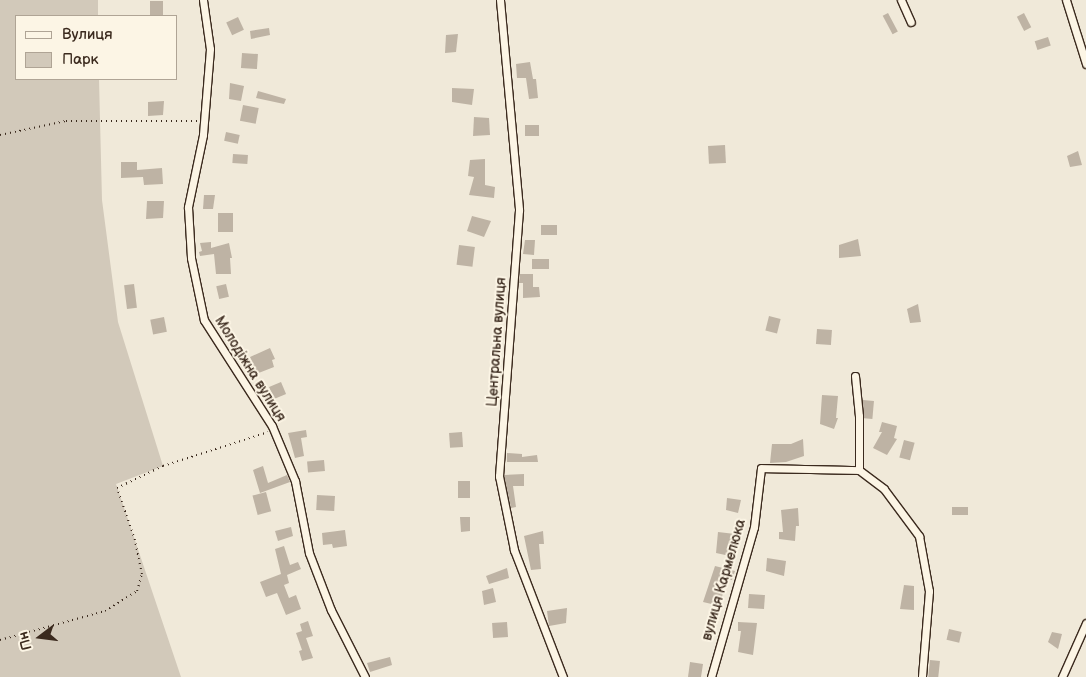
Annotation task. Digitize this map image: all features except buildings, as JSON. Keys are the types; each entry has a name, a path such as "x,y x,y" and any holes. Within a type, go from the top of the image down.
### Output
{"street":[{"name":"Молодіжна вулиця","path":"203,0 210,49 204,121 188,207 191,258 204,320 274,431 295,481 308,553 331,610 366,677"},
{"name":"Центральна вулиця","path":"500,0 520,210 499,476 514,550 563,677"},
{"path":"900,0 911,22"},
{"path":"1066,0 1086,64"},
{"path":"854,376 859,416 859,470 884,489 919,536 929,591 922,677"},
{"name":"вулиця Кармелюка","path":"711,677 754,527 761,468 859,470"},
{"path":"1062,677 1086,623"}],"path":[{"path":"0,135 66,121 204,121"},
{"path":"0,640 105,611 137,591 142,574 135,540 117,488 163,466 274,431"}],"green space":[{"path":"0,0 98,0 98,15 15,15 15,80 99,80 102,200 118,322 163,466 116,484 181,677 0,677"}]}
